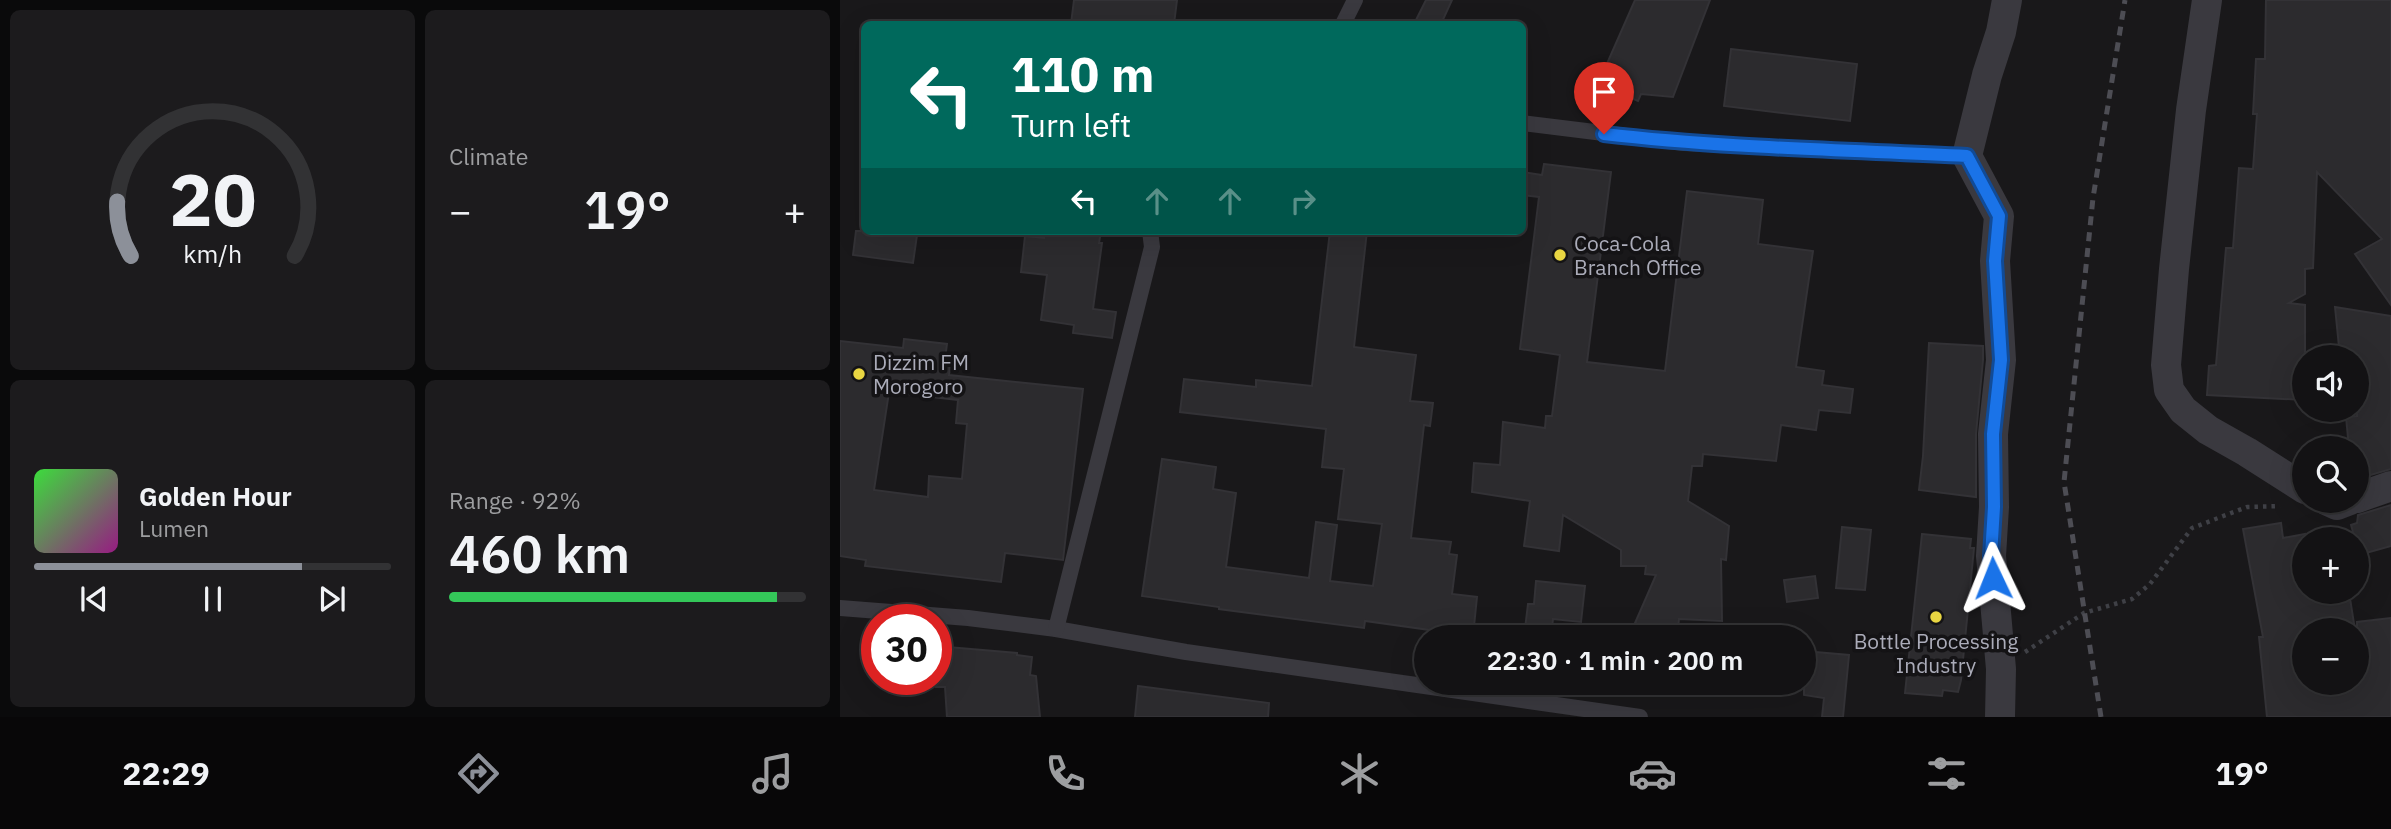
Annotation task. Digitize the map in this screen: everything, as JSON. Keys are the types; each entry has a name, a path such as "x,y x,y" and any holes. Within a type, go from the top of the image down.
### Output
{"street":[{"path":"2000,717 2001,669 1991,556 1994,507 1993,434 2001,360 1995,261 1999,216 1967,156 1987,75 2001,32 2007,0"},
{"path":"2207,0 2190,110 2174,270 2166,365 2169,390 2183,410 2208,430 2248,452 2292,495"},
{"path":"2369,494 2391,486"}],"lane":[{"path":"1344,21 1355,0"},
{"path":"1526,123 1684,143 1967,156"},
{"path":"1056,629 1152,247 1150,235"},
{"path":"840,608 968,618 1056,629 1186,652 1640,717"}],"path":[{"path":"2001,669 2084,613 2132,599 2150,584 2192,528 2247,507 2292,499"}],"building":[{"path":"1074,0 1177,0 1174,21 1071,21"},
{"path":"1426,0 1452,0 1442,21 1416,21"},
{"path":"1635,0 1710,0 1673,97 1641,94 1638,101 1598,84"},
{"path":"2266,0 2391,0 2391,305 2355,254 2382,239 2317,172 2313,268 2305,269 2305,294 2289,303 2305,305 2305,345 2292,345 2292,399 2207,395 2209,366 2216,365 2226,248 2233,248 2239,168 2253,169 2257,114 2253,114 2256,59 2265,59"},
{"path":"1731,49 1857,64 1850,121 1724,106"},
{"path":"1544,164 1611,172 1587,362 1665,371 1687,191 1763,200 1758,244 1813,251 1796,367 1824,371 1822,385 1853,389 1850,413 1819,410 1816,430 1781,425 1776,461 1703,454 1702,466 1692,466 1688,501 1729,526 1726,560 1721,559 1722,621 1679,619 1678,625 1635,623 1656,575 1645,574 1646,566 1621,566 1621,550 1563,515 1559,551 1524,546 1530,501 1472,492 1474,463 1500,465 1503,422 1545,428 1546,416 1552,416 1560,355 1520,349 1539,197 1526,195 1526,173 1542,175"},
{"path":"856,231 861,231 861,235 917,235 913,263 853,255"},
{"path":"1044,235 1100,235 1099,243 1102,243 1093,309 1116,312 1112,338 1073,333 1074,325 1041,320 1047,275 1021,272 1025,236 1044,238"},
{"path":"1330,235 1367,235 1354,347 1416,355 1410,401 1433,403 1430,426 1424,425 1411,538 1451,542 1449,554 1457,555 1452,594 1477,597 1474,625 1414,625 1414,628 1365,621 1364,628 1142,596 1162,459 1216,467 1213,489 1236,493 1226,567 1309,578 1316,522 1337,525 1330,581 1373,586 1382,524 1338,519 1344,469 1322,467 1326,429 1180,412 1184,379 1256,387 1256,380 1312,386"},
{"path":"2335,307 2391,316 2391,469 2369,475 2369,436 2348,436 2346,422 2369,422 2369,345 2339,345"},
{"path":"904,339 947,344 944,366 950,366 949,375 1083,389 1063,560 1005,553 1001,582 865,566 866,560 840,556 840,341 903,348","holes":["889,392 958,400 956,423 967,424 962,479 929,476 928,497 874,490"]},
{"path":"1929,343 1983,346 1976,434 1976,497 1919,490"},
{"path":"2391,505 2391,546 2369,552 2369,527 2352,527 2357,523 2358,515"},
{"path":"2281,523 2283,538 2292,536 2292,604 2351,604 2353,618 2292,618 2292,695 2369,695 2369,621 2391,618 2391,717 2267,717 2259,637 2263,637 2243,529"},
{"path":"1842,527 1871,530 1865,590 1836,588"},
{"path":"1922,534 1971,539 1970,548 1974,548 1961,680 1958,692 1943,690 1942,696 1905,693"},
{"path":"1815,576 1818,598 1787,602 1784,580"},
{"path":"1536,581 1585,586 1581,622 1553,619 1552,625 1525,625 1528,604 1534,604"},
{"path":"952,647 1017,653 1032,657 1030,675 1036,676 1040,717 947,717 946,695 952,695"},
{"path":"1816,652 1849,655 1843,717 1822,717 1824,698 1804,695 1816,695"},
{"path":"1138,686 1269,703 1268,717 1135,717"}],"railway":[{"path":"2101,717 2064,482 2093,198 2125,0"}],"place":[{"name":"Coca-Cola Branch Office","path":"1560,255"},
{"name":"Dizzim FM Morogoro","path":"859,374"},
{"name":"Bottle Processing Industry","path":"1936,617"}],"route":[{"path":"1604,134 1763,148 1967,156 1999,216 1995,261 2001,360 1993,434 1993,578"}]}
